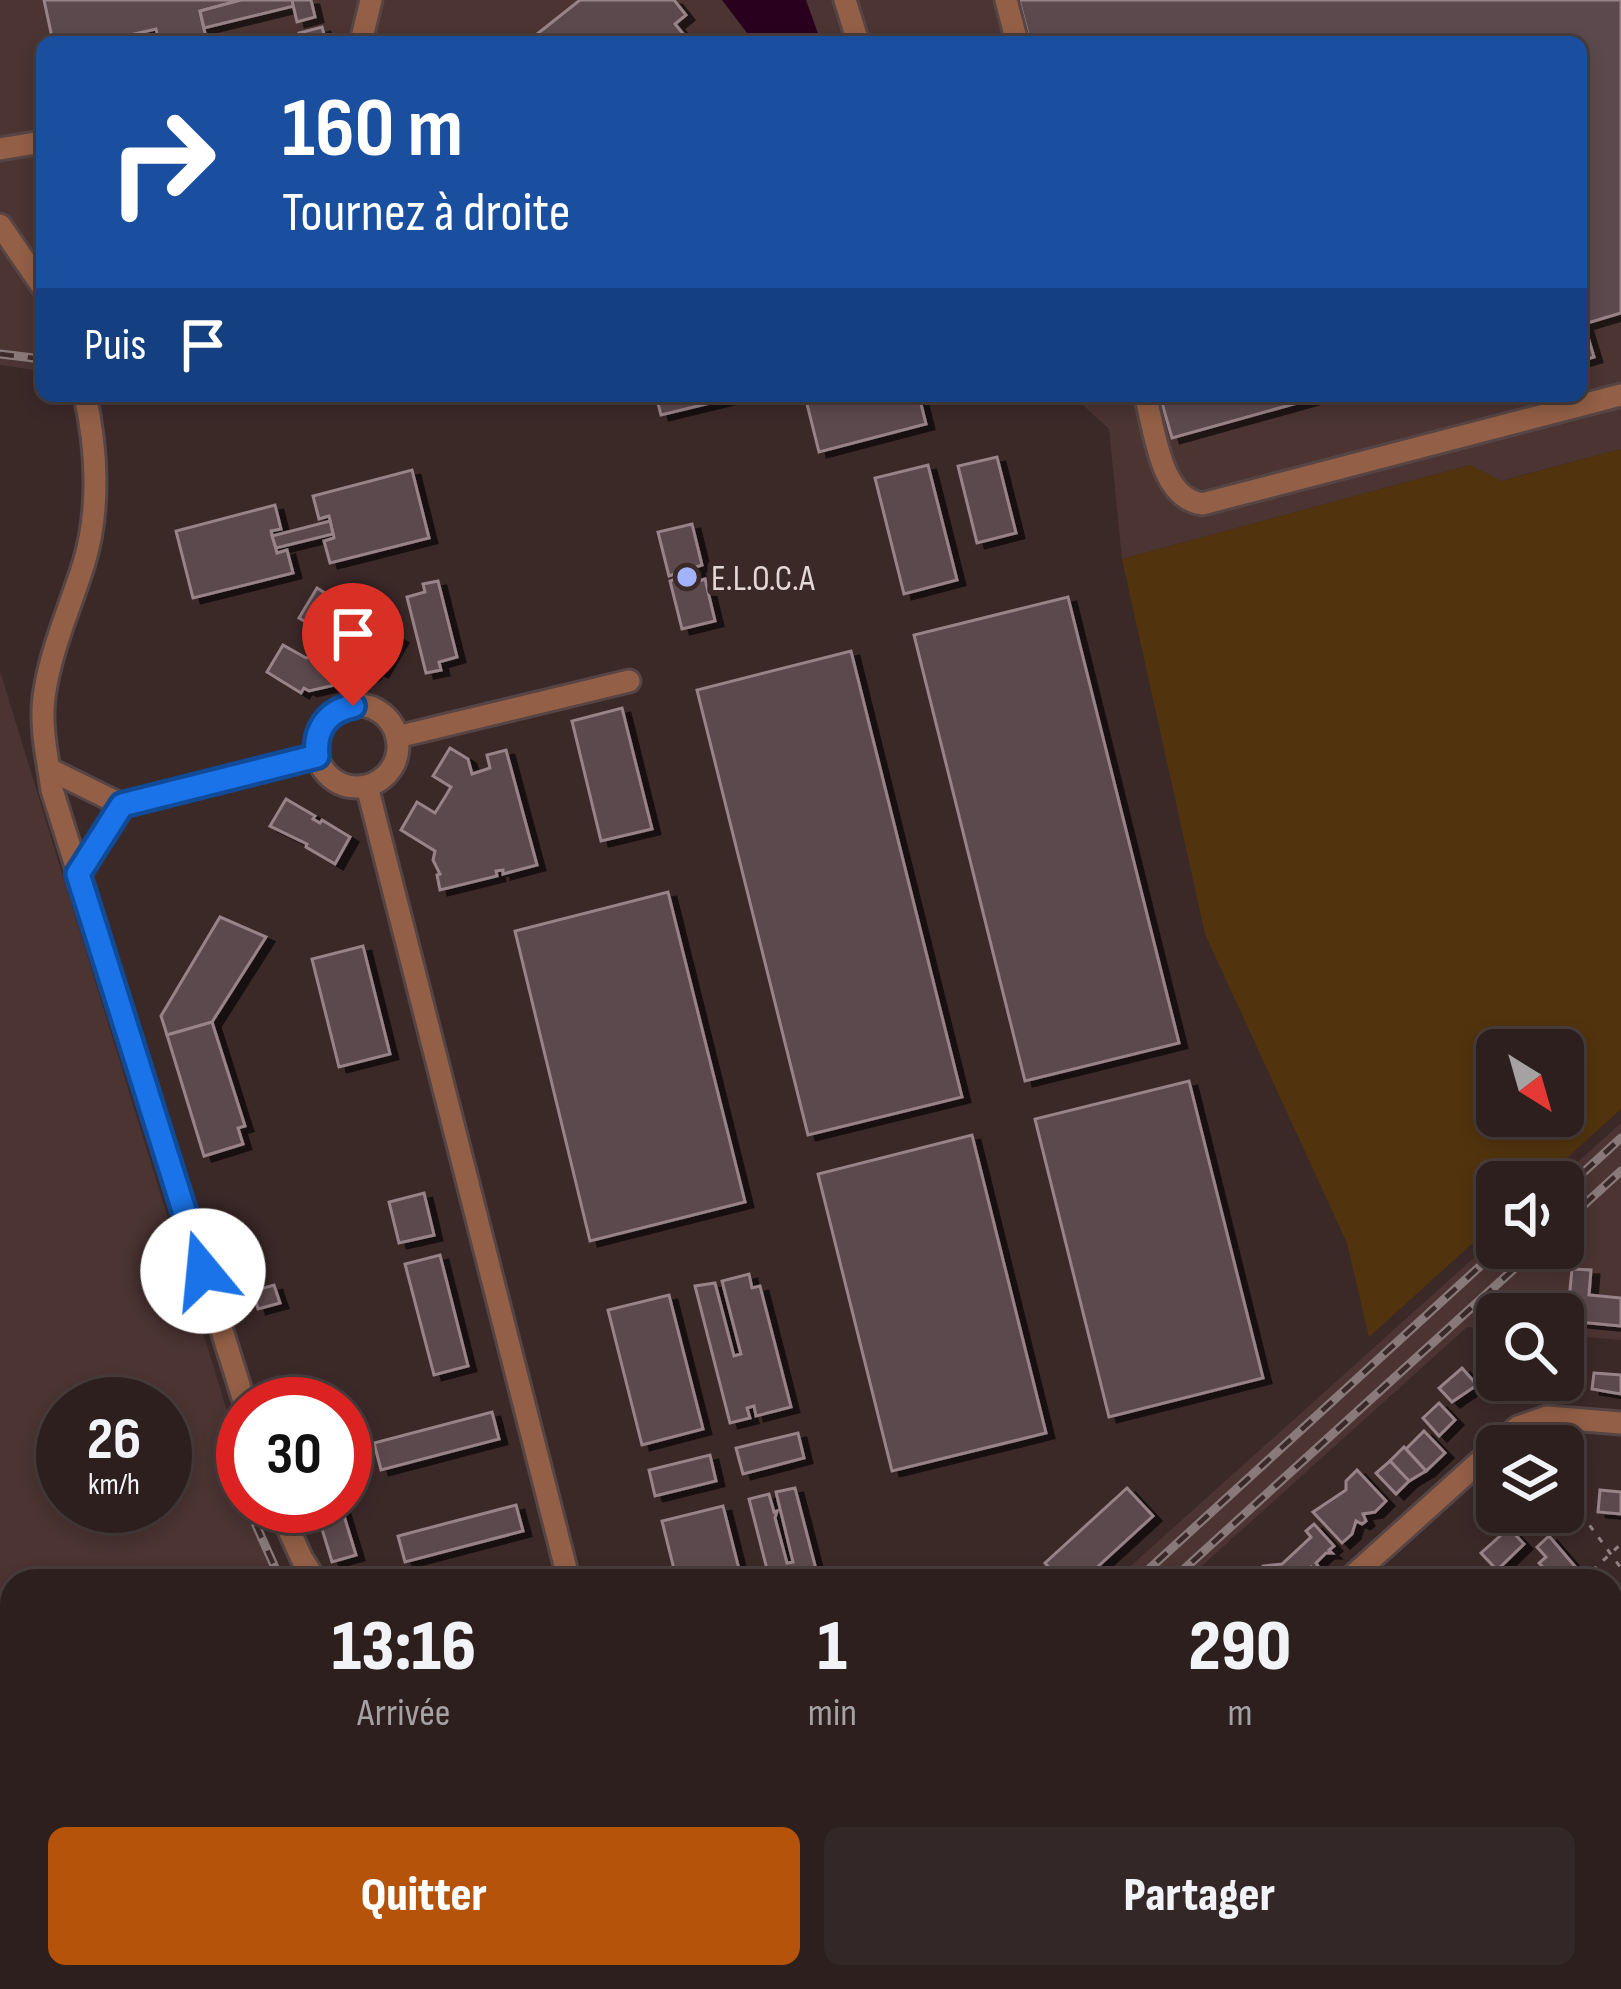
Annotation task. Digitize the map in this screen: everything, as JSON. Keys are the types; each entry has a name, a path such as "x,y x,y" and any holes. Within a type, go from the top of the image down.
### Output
{"street":[{"path":"362,36 370,0"},
{"path":"845,0 856,36"},
{"path":"1006,0 1015,36"},
{"path":"0,149 36,143"},
{"path":"0,225 36,277"},
{"path":"1143,402 1172,488 1188,501 1202,504 1621,395"},
{"path":"86,402 94,490 86,557 51,660 43,702 49,769 236,1377"},
{"path":"397,736 629,681"},
{"path":"341,708 376,710 397,736 394,761 378,781 367,786 336,781 317,756 318,733 341,708"},
{"path":"49,769 122,805 317,756"},
{"path":"367,786 566,1569"},
{"path":"78,874 122,805"},
{"path":"1360,1569 1518,1427 1546,1417 1621,1423"},
{"path":"290,1533 308,1569"}],"path":[{"path":"1584,1518 1621,1568"},
{"path":"1594,1569 1621,1544"}],"shaded area":[{"path":"0,0 1621,0 1621,449 1501,481 1470,465 1122,559 1109,429 1080,402 1587,402 1587,36 36,36 36,370 0,365"},
{"path":"722,0 806,0 819,36 749,36"},
{"path":"1621,449 1621,1109 1563,1161 1476,1161 1476,1240 1369,1337 1347,1243 1205,934 1122,559 1470,465 1502,481"},
{"path":"0,671 217,1377 216,1533 264,1533 274,1569 0,1569"},
{"path":"1621,1123 1621,1340 1584,1337 1584,1293 1476,1293 1476,1328 1467,1327 1198,1569 1127,1569 1476,1256 1476,1269 1584,1269 1584,1161 1579,1161"}],"building":[{"path":"44,0 241,0 200,11 206,36 158,36 156,29 125,36 52,36"},
{"path":"241,0 292,0 294,6 204,28 200,11"},
{"path":"292,0 311,0 315,17 297,22"},
{"path":"580,0 674,0 686,15 675,24 685,36 535,36"},
{"path":"1019,0 1621,0 1621,313 1587,323 1587,36 1028,36"},
{"path":"322,27 324,36 300,36"},
{"path":"658,402 714,402 661,415"},
{"path":"806,402 920,402 926,424 819,452"},
{"path":"1162,402 1301,402 1172,438"},
{"path":"997,457 1016,533 977,543 958,466"},
{"path":"928,465 957,580 904,594 875,478"},
{"path":"412,470 429,538 330,563 324,541 334,538 329,516 319,519 313,496"},
{"path":"275,505 281,529 271,531 277,553 287,550 293,573 193,598 176,531"},
{"path":"330,521 333,534 276,548 272,536"},
{"name":"E.L.O.C.A","path":"692,524 702,565 696,567 699,581 705,579 715,621 682,629 670,581 676,579 675,574 669,576 658,532"},
{"path":"438,581 457,657 439,662 441,670 426,673 407,597 425,592 423,584"},
{"path":"317,588 346,606 328,635 299,618"},
{"path":"1068,597 1179,1043 1025,1081 914,635"},
{"path":"337,620 342,623 335,635 339,650 326,653 322,638 310,631 313,626 328,635"},
{"path":"373,622 400,638 380,672 347,682 346,677 333,680 335,685 304,688 301,693 267,672 283,645 306,658 359,645"},
{"path":"851,651 962,1097 808,1135 697,690"},
{"path":"622,708 652,829 601,841 572,721"},
{"path":"450,748 468,759 472,774 490,768 487,755 506,750 537,865 503,874 503,870 496,871 497,876 440,890 435,851 401,830 417,802 435,813 451,787 433,776"},
{"path":"286,799 350,837 335,864 270,826"},
{"path":"668,892 745,1202 590,1241 515,931"},
{"path":"220,917 266,937 212,1022 167,1035 161,1016"},
{"path":"363,946 390,1054 339,1067 312,959"},
{"path":"212,1022 245,1126 238,1128 243,1144 204,1156 167,1035"},
{"path":"1189,1081 1263,1378 1109,1417 1035,1119"},
{"path":"972,1135 1046,1433 892,1471 818,1174"},
{"path":"424,1193 434,1235 399,1243 389,1202"},
{"path":"440,1255 468,1366 434,1375 405,1264"},
{"path":"1572,1269 1591,1270 1589,1295 1621,1298 1621,1326 1584,1323 1584,1293 1570,1293"},
{"path":"749,1274 752,1288 760,1286 791,1407 756,1416 754,1406 747,1408 750,1418 730,1423 695,1286 715,1283 734,1356 741,1354 722,1281"},
{"path":"274,1285 280,1303 258,1309 253,1291"},
{"path":"669,1295 703,1429 642,1445 608,1310"},
{"path":"1462,1368 1476,1384 1452,1402 1439,1388"},
{"path":"1594,1373 1621,1375 1621,1394 1592,1389"},
{"path":"1439,1403 1455,1420 1439,1436 1423,1418"},
{"path":"492,1412 499,1439 381,1470 374,1443"},
{"path":"1424,1431 1445,1453 1426,1471 1406,1449"},
{"path":"798,1433 804,1458 743,1474 736,1448"},
{"path":"1404,1447 1426,1471 1409,1481 1390,1461"},
{"path":"710,1455 716,1481 655,1496 649,1470"},
{"path":"1390,1461 1409,1481 1396,1494 1376,1473"},
{"path":"1357,1470 1386,1501 1375,1512 1363,1514 1366,1521 1356,1521 1352,1534 1342,1543 1313,1512 1346,1490 1346,1481"},
{"path":"795,1488 816,1569 767,1569 749,1499 769,1494 787,1563 793,1562 776,1492"},
{"path":"1127,1488 1153,1516 1095,1569 1050,1569 1045,1563"},
{"path":"1600,1490 1621,1492 1621,1514 1598,1512"},
{"path":"516,1505 523,1531 405,1562 398,1536"},
{"path":"723,1506 739,1569 674,1569 662,1521"},
{"path":"1314,1524 1334,1546 1318,1566 1263,1569 1282,1564 1311,1537 1306,1531"},
{"path":"323,1533 349,1533 356,1555 332,1562"},
{"path":"1503,1533 1514,1533 1524,1544 1496,1569 1481,1553"},
{"path":"1549,1536 1577,1569 1545,1569 1539,1563 1546,1557 1537,1547"}],"railway":[{"path":"0,354 36,358"},
{"path":"1584,1172 1621,1138"},
{"path":"1584,1205 1621,1171"},
{"path":"1149,1569 1477,1269"},
{"path":"1184,1569 1514,1269"},
{"path":"260,1533 276,1569"}],"place":[{"name":"E.L.O.C.A","path":"687,577"}],"route":[{"path":"203,1271 78,874 122,805 317,756 323,723 341,708 353,706"}]}
